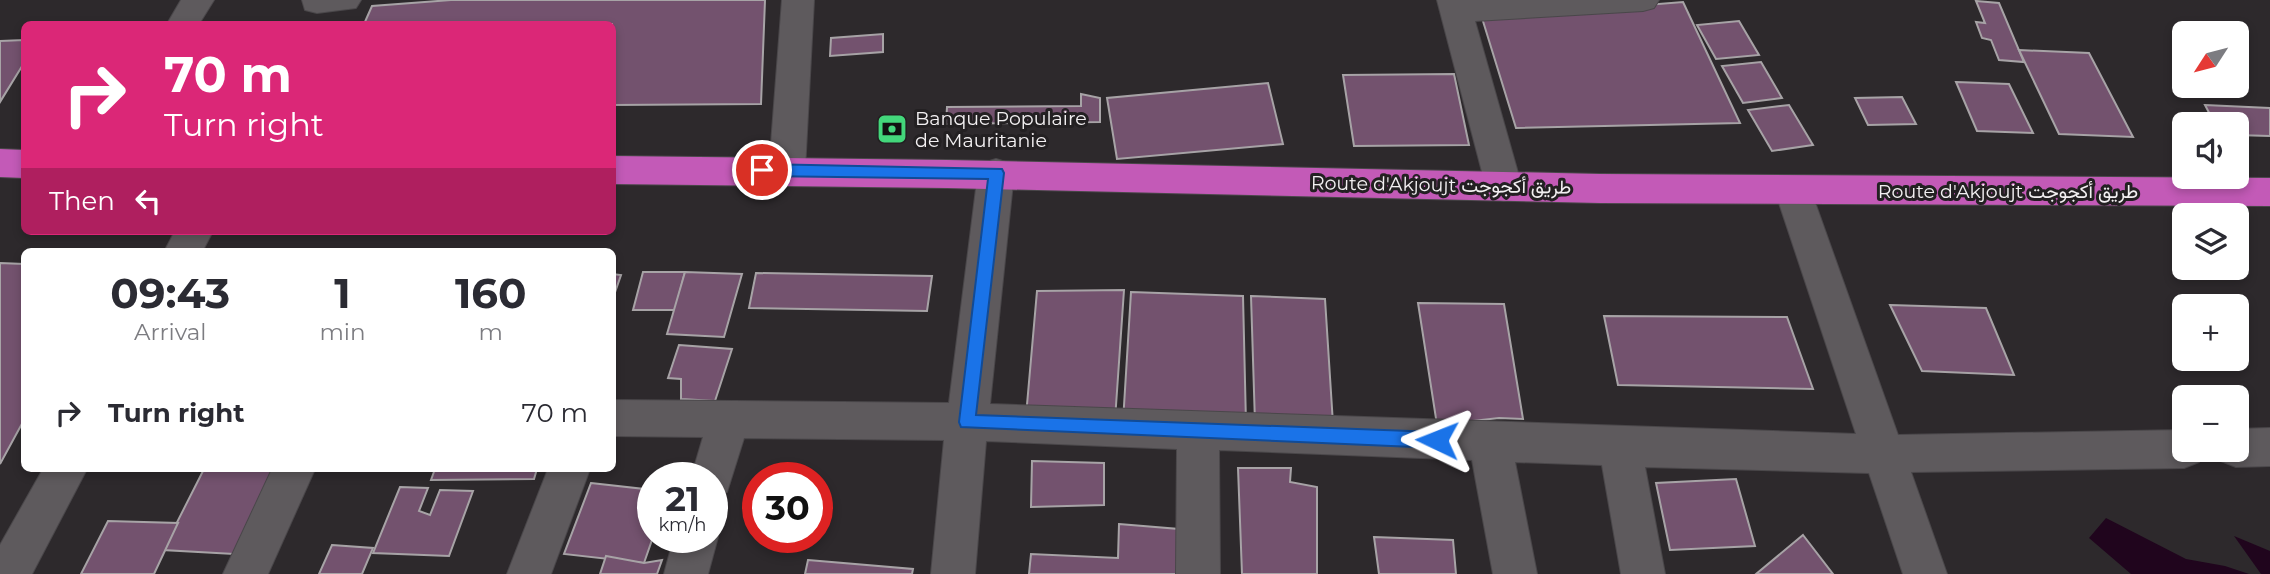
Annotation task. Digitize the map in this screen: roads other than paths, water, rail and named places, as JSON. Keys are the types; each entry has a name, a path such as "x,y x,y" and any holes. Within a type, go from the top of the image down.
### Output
{"highway":[{"path":"0,163 21,163"},
{"name":"Route d'Akjoujt طريق أكجوجت","path":"616,170 996,173 1504,187 1793,191 2270,192"}],"street":[{"path":"185,21 198,0"},
{"path":"788,170 798,0"},
{"path":"1504,187 1454,6 1643,0"},
{"path":"953,574 967,422 996,173"},
{"path":"1793,191 1925,574"},
{"path":"616,418 967,422 1620,447 1882,454 2172,449"},
{"path":"716,462 728,421"},
{"path":"1198,431 1198,574"},
{"path":"1490,442 1515,574"},
{"path":"1620,447 1643,574"},
{"path":"2249,448 2270,447"},
{"path":"8,574 64,472"},
{"path":"245,574 293,472"},
{"path":"529,574 568,472"},
{"path":"686,574 692,553"}],"place":[{"name":"Banque Populaire de Mauritanie","path":"892,129"}]}
